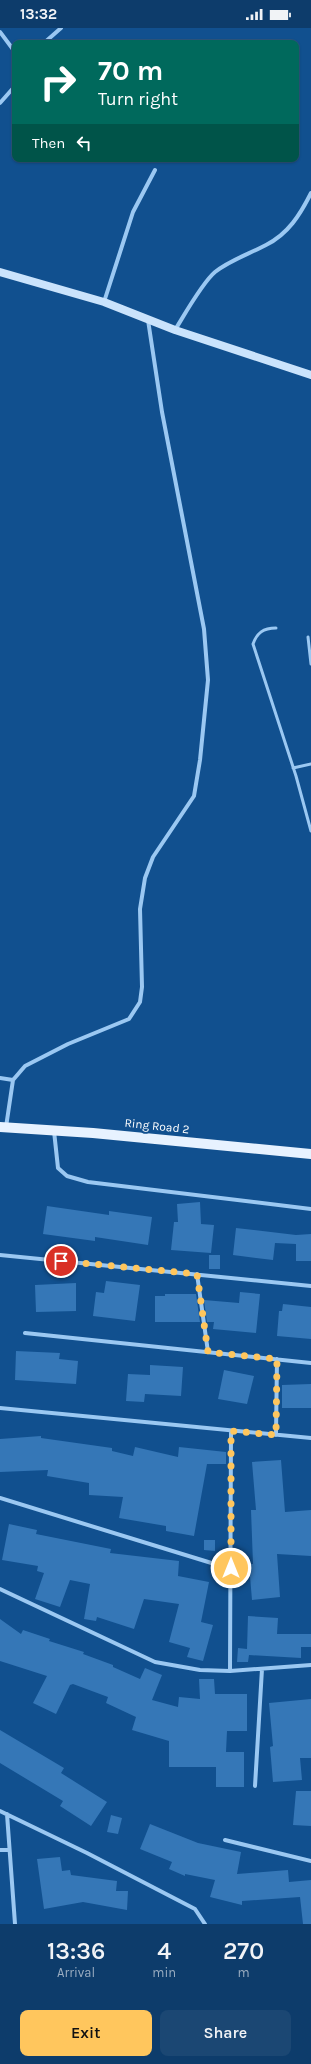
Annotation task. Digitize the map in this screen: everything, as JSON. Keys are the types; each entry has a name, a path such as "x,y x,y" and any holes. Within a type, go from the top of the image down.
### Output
{"main road":[{"name":"Ring Road 2","path":"3,1127 54,1130 311,1154"}],"street":[{"path":"47,40 60,28"},
{"path":"0,32 12,48"},
{"path":"0,103 12,89"},
{"path":"104,302 132,212 155,170"},
{"path":"175,330 214,273 226,264 268,245 288,231 300,214 311,193"},
{"path":"0,272 104,302 175,330 311,375"},
{"path":"3,1127 12,1080 25,1066 68,1044 130,1019 140,1002 142,987 140,909 145,878 153,857 194,796 200,760 208,680 204,629 162,412 148,320"},
{"path":"0,1078 12,1080"},
{"path":"54,1130 58,1168 67,1176 88,1182 311,1209"},
{"path":"0,1255 311,1286"},
{"path":"197,1274 208,1352"},
{"path":"25,1333 311,1363"},
{"path":"276,1435 277,1359"},
{"path":"0,1408 311,1438"},
{"path":"230,1671 231,1431"},
{"path":"0,1498 231,1568"},
{"path":"0,1589 155,1662 200,1670 230,1671 311,1665"},
{"path":"255,1786 262,1669"},
{"path":"0,1811 87,1853 195,1909 205,1924"},
{"path":"7,1814 15,1924"},
{"path":"225,1840 311,1861"},
{"path":"0,1850 10,1850"}],"lane":[{"path":"276,628 267,628 256,634 253,644 293,768 311,831"},
{"path":"308,637 311,664"},
{"path":"293,768 311,764"}],"building":[{"path":"200,1202 201,1224 214,1225 211,1253 171,1250 174,1222 178,1222 177,1204"},
{"path":"47,1206 109,1215 109,1211 152,1217 148,1245 95,1237 95,1241 43,1234"},
{"path":"236,1228 296,1235 311,1234 311,1261 296,1261 296,1244 275,1243 273,1260 233,1255"},
{"path":"209,1255 220,1255 220,1269 209,1269"},
{"path":"106,1281 140,1285 135,1321 93,1316 96,1292 104,1293"},
{"path":"76,1283 76,1311 36,1312 35,1285"},
{"path":"240,1292 260,1294 256,1333 213,1329 214,1322 207,1322 204,1300 239,1303"},
{"path":"165,1294 196,1294 200,1322 155,1322 155,1296 165,1296"},
{"path":"283,1304 311,1307 311,1339 277,1336 279,1311 282,1311"},
{"path":"16,1351 60,1353 59,1359 78,1361 76,1384 15,1380"},
{"path":"150,1365 183,1367 181,1396 145,1394 144,1402 126,1401 128,1374 150,1375"},
{"path":"224,1370 254,1376 247,1404 218,1399"},
{"path":"311,1384 311,1408 282,1408 282,1385"},
{"path":"41,1436 41,1438 112,1448 112,1451 133,1456 135,1447 178,1457 179,1447 226,1452 226,1464 207,1464 194,1536 166,1531 166,1526 119,1518 123,1497 89,1495 89,1483 47,1476 48,1470 0,1472 0,1439"},
{"path":"281,1460 285,1512 311,1510 311,1556 277,1554 280,1597 252,1600 249,1564 253,1564 251,1510 256,1510 252,1462"},
{"path":"9,1524 37,1530 36,1534 111,1549 110,1553 179,1561 178,1576 209,1582 201,1622 213,1625 203,1661 187,1657 190,1648 169,1642 179,1604 144,1599 134,1629 97,1617 96,1621 84,1619 90,1584 70,1580 60,1607 35,1599 44,1573 37,1571 38,1566 2,1560"},
{"path":"204,1540 215,1540 215,1551 204,1550"},
{"path":"248,1616 278,1618 277,1634 311,1634 311,1647 301,1647 301,1658 249,1655 248,1662 237,1662 238,1648 247,1649"},
{"path":"0,1619 21,1634 23,1630 50,1639 49,1641 84,1652 83,1654 113,1665 113,1667 140,1679 145,1668 162,1675 152,1700 178,1707 179,1697 200,1699 199,1679 214,1679 215,1694 247,1694 247,1731 227,1731 226,1752 244,1752 244,1787 216,1787 216,1767 169,1767 169,1741 132,1730 136,1717 106,1703 108,1697 73,1684 70,1685 56,1714 33,1703 47,1676 0,1661"},
{"path":"311,1699 311,1758 300,1758 302,1780 273,1782 270,1747 273,1746 269,1703"},
{"path":"0,1730 64,1768 61,1773 107,1802 91,1826 60,1806 63,1801 0,1763"},
{"path":"296,1791 311,1791 311,1826 293,1825"},
{"path":"111,1815 122,1818 118,1834 107,1832"},
{"path":"150,1824 198,1843 241,1852 237,1874 288,1870 289,1882 311,1880 311,1924 303,1924 300,1897 242,1901 242,1905 210,1897 215,1880 185,1874 185,1876 169,1869 172,1862 140,1849"},
{"path":"60,1857 62,1871 70,1870 71,1875 117,1881 116,1891 128,1891 127,1910 83,1902 44,1909 37,1859"}],"route":[{"path":"61,1261 197,1274 208,1352 277,1359 276,1435 231,1431 231,1568"}]}
